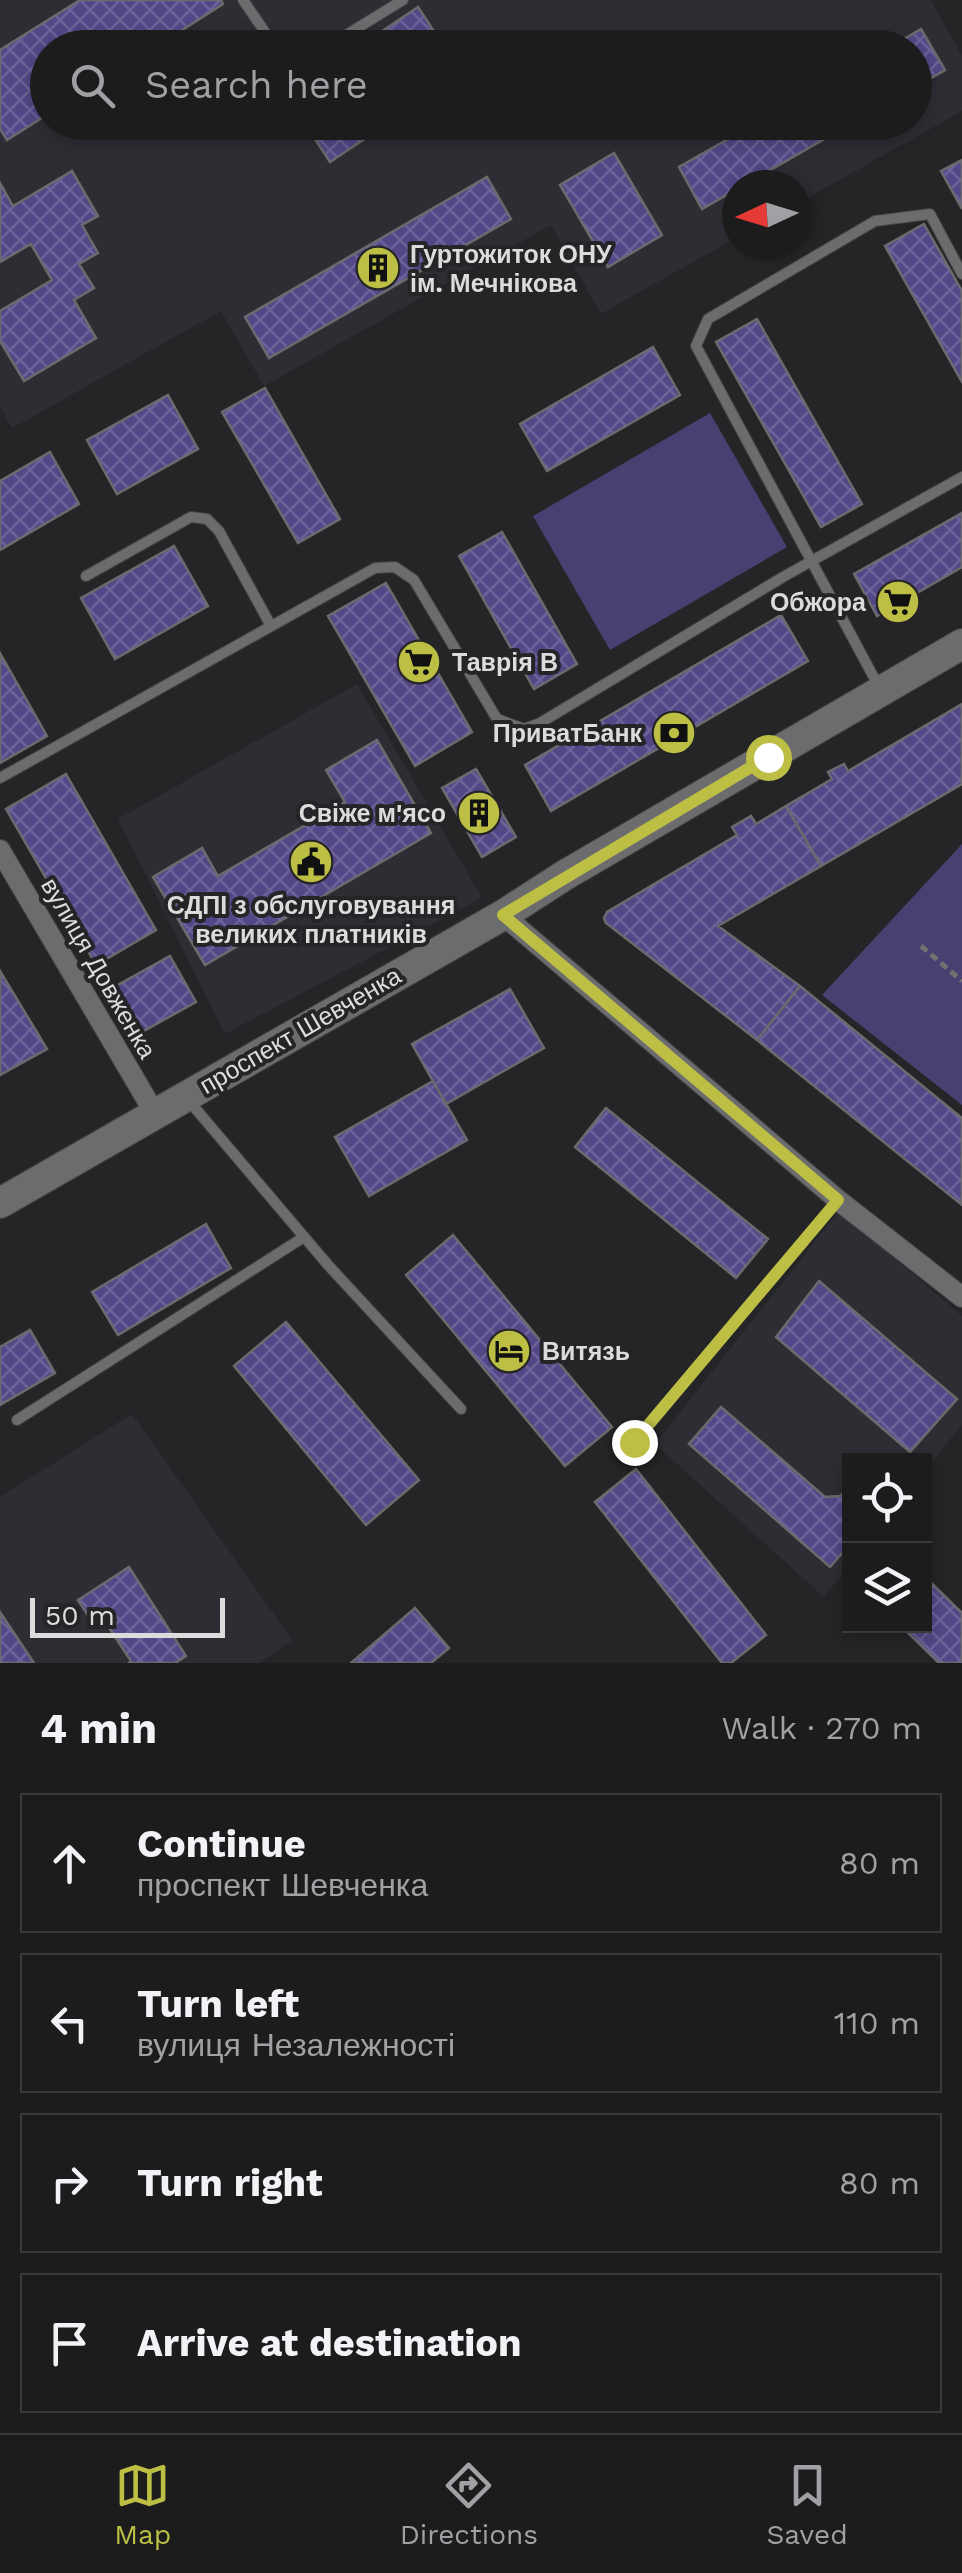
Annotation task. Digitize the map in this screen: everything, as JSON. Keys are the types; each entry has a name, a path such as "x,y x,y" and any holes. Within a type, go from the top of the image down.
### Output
{"main road":[{"name":"проспект Шевченка","path":"0,1203 503,915 580,866 962,644"}],"street":[{"name":"вулиця Довженка","path":"0,850 154,1112"},
{"path":"503,915 838,1200 962,1297"}],"lane":[{"path":"244,0 264,30"},
{"path":"354,30 403,0"},
{"path":"881,691 696,346 708,319 874,220 930,214 962,274"},
{"path":"0,778 374,568 394,567 414,580 497,719 524,729 962,476"},
{"path":"86,576 191,518 207,519 219,531 271,626"},
{"path":"185,1096 304,1237 460,1409"},
{"path":"634,1442 838,1200"},
{"path":"17,1420 304,1237"}],"path":[{"path":"920,946 962,981"}],"shaded area":[{"path":"0,0 931,0 962,56 962,111 932,128 932,30 30,30 30,140 911,140 812,196 812,170 722,170 722,245 601,314 551,225 264,386 221,311 12,428 0,406"},
{"path":"710,413 787,547 610,650 533,516"},
{"path":"357,684 482,898 225,1034 118,819"},
{"path":"962,844 962,1105 822,995"},
{"path":"839,1211 962,1316 962,1424 932,1462 932,1453 842,1453 842,1574 824,1597 655,1444"},
{"path":"132,1414 292,1640 259,1663 0,1663 0,1497"}],"building":[{"path":"80,0 221,0 223,4 182,30 32,30"},
{"path":"418,7 433,30 384,30"},
{"path":"30,31 30,125 7,140 0,129 0,50"},
{"path":"932,48 945,70 932,78"},
{"path":"316,140 363,140 330,162"},
{"path":"726,140 823,140 770,170 722,170 722,198 702,209 679,167"},
{"path":"614,153 662,235 608,267 560,185"},
{"path":"962,160 962,209 941,171"},
{"path":"72,171 98,216 82,225 98,253 79,264 94,288 74,300 96,338 24,381 0,341 0,311 52,280 31,244 0,262 0,183 13,206"},
{"name":"Гуртожиток ОНУ ім. Мечнікова","path":"487,177 511,219 269,358 245,317"},
{"path":"924,224 962,291 962,382 885,246"},
{"path":"757,319 862,504 821,527 716,342"},
{"path":"653,347 680,395 547,471 520,424"},
{"path":"265,388 340,519 298,543 222,412"},
{"path":"168,395 198,449 117,494 87,440"},
{"path":"50,452 79,504 0,550 0,481"},
{"path":"962,513 962,567 877,616 854,574"},
{"path":"502,532 577,664 534,689 459,556"},
{"path":"174,546 208,606 115,659 81,598"},
{"path":"386,583 472,732 415,766 328,616"},
{"path":"781,615 808,661 551,811 525,765"},
{"path":"0,653 47,736 0,763"},
{"path":"962,704 962,784 821,866 786,806 832,779 828,772 844,764 848,771"},
{"name":"СДПІ з обслуговування великих платників","path":"377,740 431,833 205,965 153,877 202,848 218,876 345,802 326,770"},
{"name":"Свіже м'ясо","path":"476,769 516,837 482,857 442,788"},
{"path":"66,774 156,930 96,965 6,809"},
{"path":"786,806 821,866 718,926 800,986 757,1040 604,918 607,912 737,835 732,827 751,816 756,824"},
{"path":"170,956 196,1002 142,1032 116,986"},
{"path":"0,971 47,1049 0,1075"},
{"path":"800,986 962,1118 962,1205 757,1040"},
{"path":"510,989 544,1048 446,1104 412,1044"},
{"path":"433,1081 467,1140 369,1196 335,1137"},
{"path":"606,1108 768,1239 736,1278 575,1147"},
{"path":"206,1224 231,1268 118,1335 92,1292"},
{"name":"Витязь","path":"453,1235 612,1427 565,1466 406,1275"},
{"path":"819,1281 957,1399 910,1452 776,1337"},
{"path":"286,1322 419,1480 366,1525 234,1366"},
{"path":"30,1330 55,1373 0,1405 0,1347"},
{"path":"721,1407 825,1497 842,1494 842,1553 830,1567 689,1444"},
{"path":"636,1469 766,1635 731,1663 722,1663 595,1502"},
{"path":"129,1567 186,1656 175,1663 129,1663 102,1617 93,1623 78,1600"},
{"path":"932,1584 962,1613 962,1663 939,1663 908,1633 932,1633"},
{"path":"415,1608 449,1648 431,1663 351,1663"},
{"path":"0,1612 34,1663 0,1663"}],"place":[{"name":"Гуртожиток ОНУ ім. Мечнікова","path":"378,268"},
{"name":"Обжора","path":"898,602"},
{"name":"Таврія В","path":"419,662"},
{"name":"ПриватБанк","path":"674,733"},
{"name":"Свіже м'ясо","path":"479,813"},
{"name":"СДПІ з обслуговування великих платників","path":"311,862"},
{"name":"Витязь","path":"509,1351"}],"route":[{"path":"634,1442 838,1200 503,915 768,757"}]}
